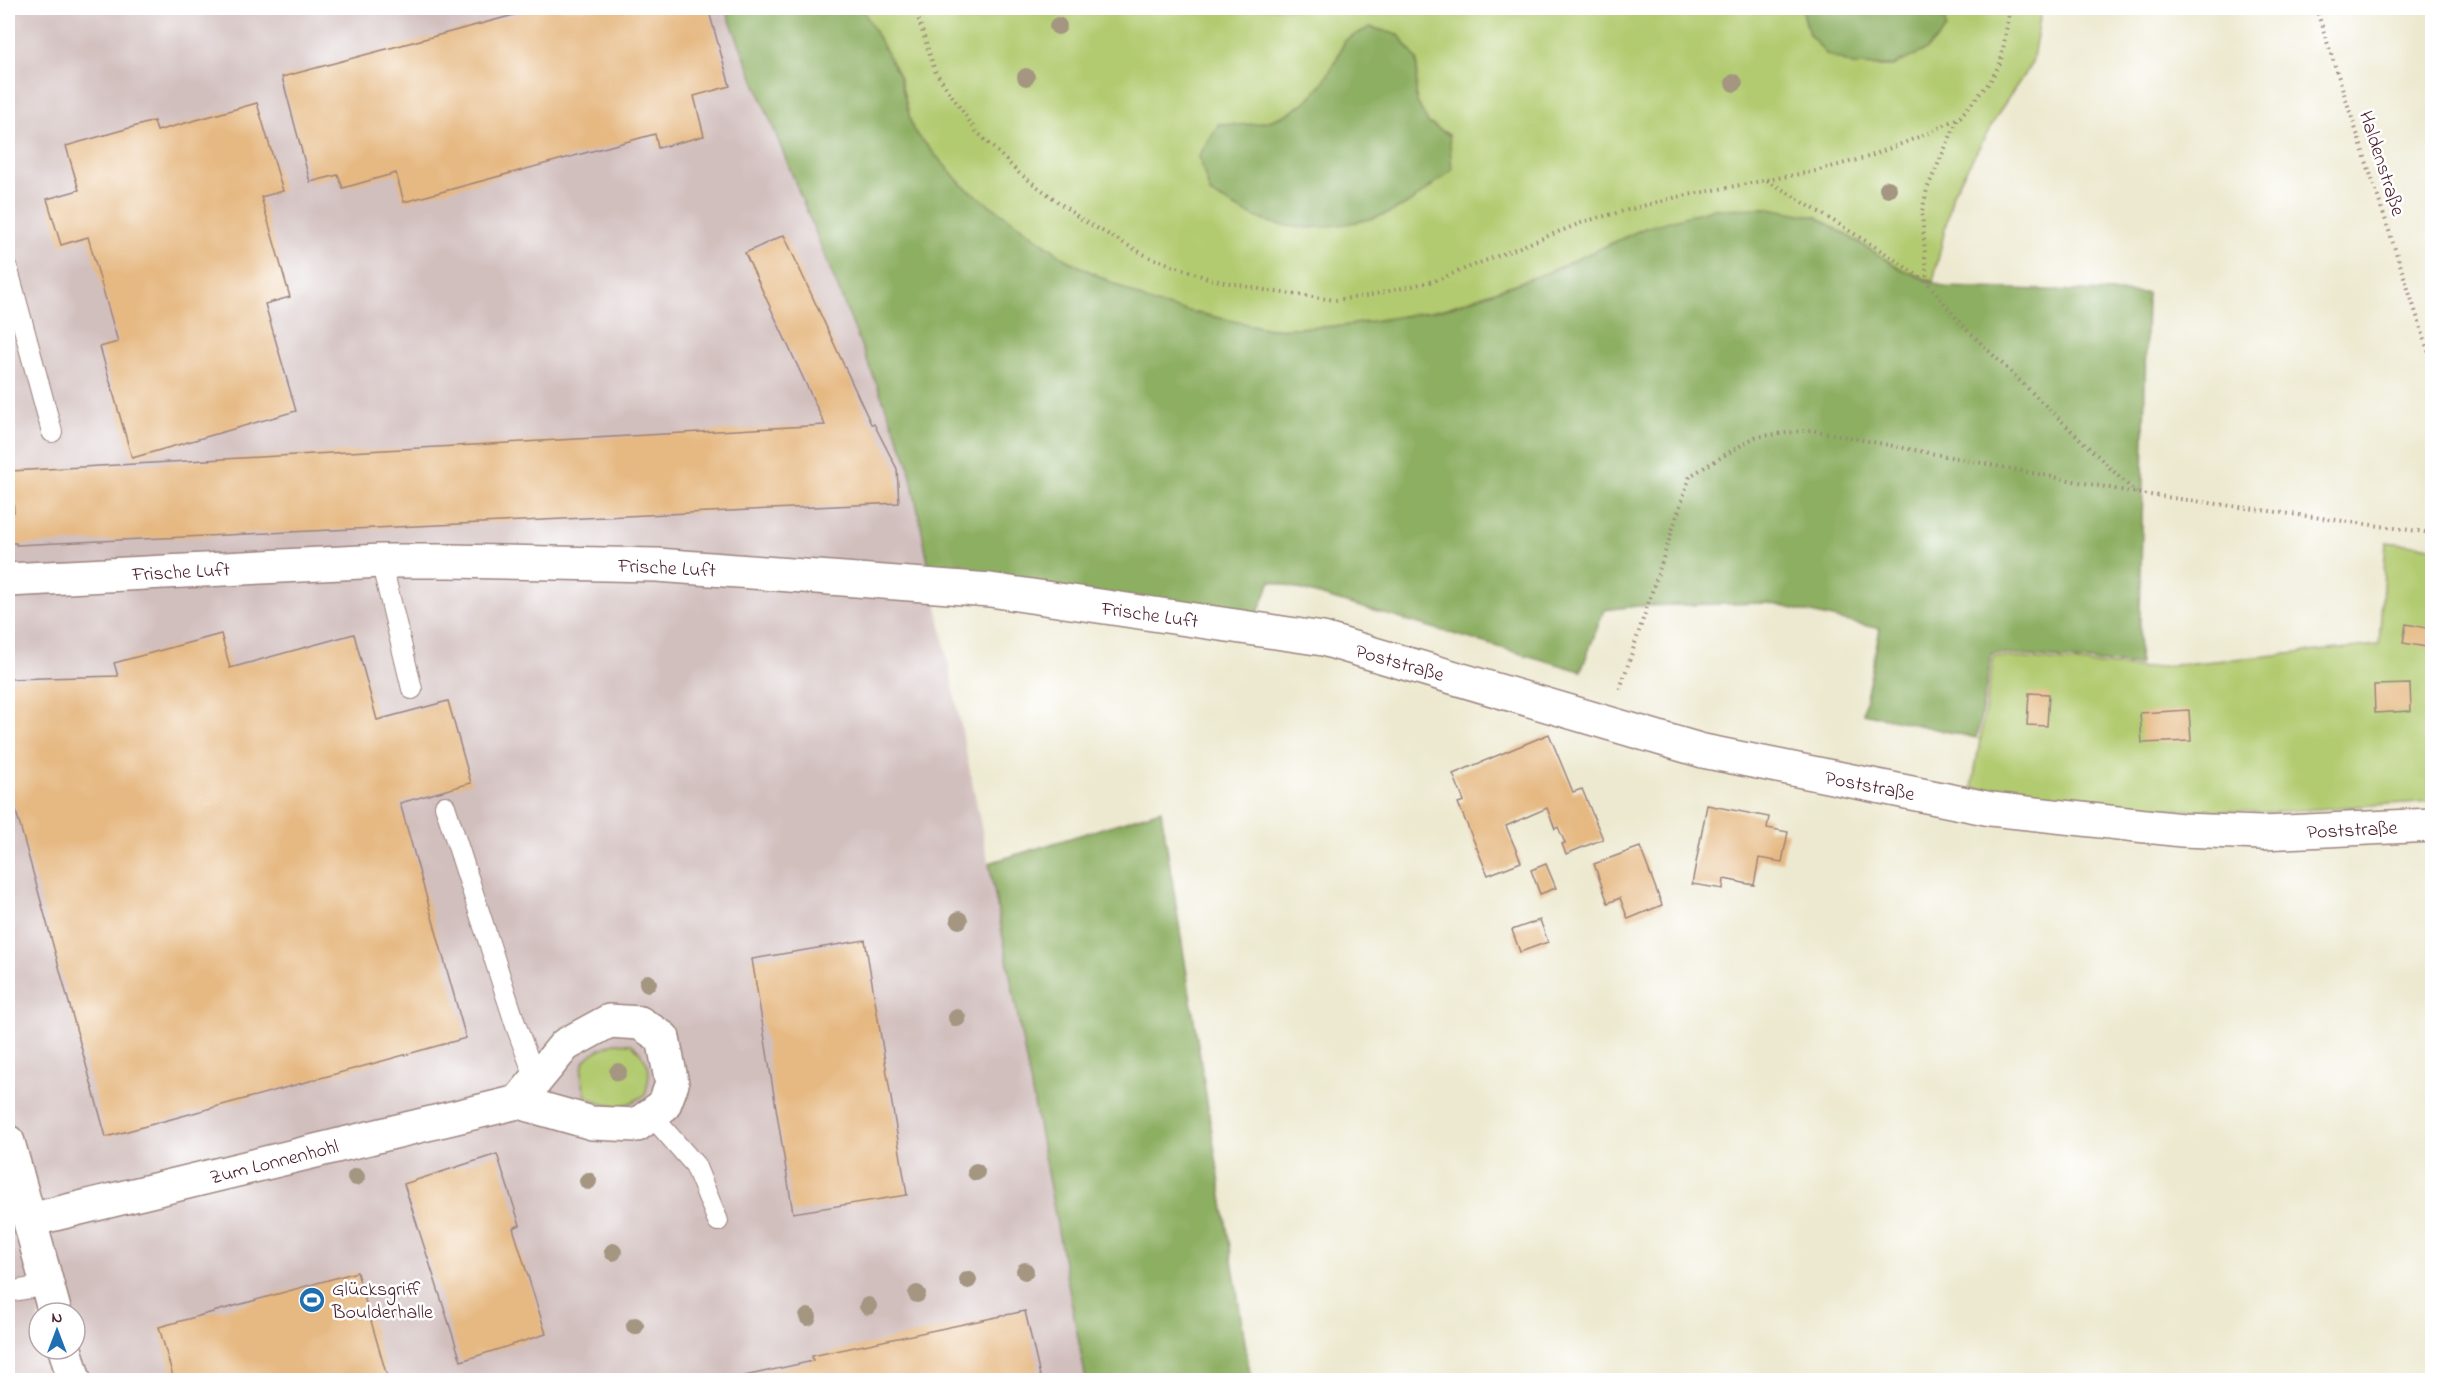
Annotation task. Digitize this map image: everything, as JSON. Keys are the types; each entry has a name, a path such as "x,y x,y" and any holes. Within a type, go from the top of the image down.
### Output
{"street":[{"name":"Frische Luft","path":"8,580 381,561 657,565 990,590 1323,639"},
{"name":"Poststraße","path":"1323,639 1703,751 1990,809 2182,830 2262,833 2433,825"},
{"path":"527,1091 565,1045 609,1021 640,1023 663,1038 672,1084 664,1105 651,1115"},
{"name":"Zum Lonnenhohl","path":"30,1220 527,1091 592,1123 637,1125 651,1115"},
{"path":"8,1142 52,1299"},
{"path":"68,1361 74,1380"}],"lane":[{"path":"8,270 52,432"},
{"path":"381,561 412,689"},
{"path":"445,806 516,1026 527,1091"},
{"path":"651,1115 695,1165 718,1221"},
{"path":"8,1292 52,1299"}],"path":[{"path":"915,8 935,72 976,131 1019,173 1084,221 1147,256 1210,279 1269,291 1335,300 1367,297 1434,280 1586,221 1677,197 1816,171 1868,157 1931,132 1959,117"},
{"path":"1927,282 1922,212 1926,189 1959,117 1990,82 2001,61 2010,8"},
{"name":"Haldenstraße","path":"2316,8 2433,362"},
{"path":"1767,180 1882,251 1927,282 1961,324 2136,493"},
{"path":"1609,724 1690,476 1755,437 1811,430 2136,493 2433,533"}],"shaded area":[{"path":"8,8 725,8 908,462 1092,1380 8,1380"}],"green space":[{"path":"725,8 862,8 899,76 913,130 963,186 1069,261 1152,303 1269,329 1343,326 1445,309 1549,272 1645,228 1712,209 1769,208 1817,217 1903,270 1944,287 2147,293 2139,665 1992,653 1977,738 1863,713 1880,629 1768,603 1638,606 1604,610 1581,671 1271,581 1257,615 930,571 908,462"},
{"path":"862,8 1802,8 1809,34 1853,65 1892,66 1926,50 1945,30 1944,8 2041,8 2032,63 2001,109 1953,193 1933,282 1903,270 1817,217 1645,228 1549,272 1445,309 1343,326 1269,329 1152,303 1069,261 963,186 913,130 899,76","holes":["1345,40 1417,60 1416,100 1428,123 1449,135 1385,214 1312,228 1281,225 1218,124 1256,124 1273,120 1301,105 1322,84"]},
{"path":"1802,8 1944,8 1946,29 1926,50 1892,66 1853,65 1826,54 1809,34"},
{"path":"1370,27 1399,35 1417,60 1416,100 1428,123 1449,135 1452,170 1413,200 1395,210 1380,216 1328,226 1295,227 1272,223 1244,212 1210,193 1199,156 1219,124 1256,124 1273,120 1301,105 1322,84 1345,40"},
{"path":"2386,542 2432,547 2432,801 2274,812 2182,810 1972,788 1994,656 2142,668 2379,645"},
{"path":"1161,810 1251,1380 1086,1380 989,863"},
{"path":"614,1043 632,1044 643,1056 649,1072 645,1095 622,1106 609,1106 586,1096 583,1084 582,1068 585,1062 595,1052"}],"building":[{"path":"540,8 708,8 730,86 694,96 704,136 658,148 655,134 404,202 396,173 343,188 338,175 310,182 282,77"},
{"path":"257,103 283,191 261,197 290,297 265,304 296,411 132,458 100,347 118,342 88,237 61,245 47,199 79,190 66,146 154,121 157,131"},
{"path":"784,235 871,424 874,424 897,469 899,503 16,545 16,543 8,543 8,512 14,512 11,471 825,425 745,253"},
{"path":"2406,624 2432,629 2432,648 2403,643"},
{"path":"221,634 230,668 354,634 377,720 448,701 471,783 400,803 466,1038 106,1137 8,782 8,679 118,676 114,663"},
{"path":"2410,684 2411,711 2375,713 2374,685"},
{"path":"2029,693 2049,694 2047,726 2027,725"},
{"path":"2189,710 2191,741 2142,743 2140,713"},
{"path":"1549,734 1573,792 1582,789 1603,839 1566,854 1562,844 1565,843 1558,827 1555,829 1547,808 1506,826 1521,862 1488,875 1458,803 1464,801 1453,774"},
{"path":"1707,805 1769,817 1767,828 1788,832 1782,862 1759,858 1754,885 1724,879 1723,889 1692,884"},
{"path":"1640,847 1662,905 1628,919 1620,898 1608,903 1594,864"},
{"path":"1546,864 1556,888 1540,894 1531,870"},
{"path":"1540,920 1548,942 1520,952 1512,930"},
{"path":"865,940 907,1195 793,1213 752,959"},
{"path":"497,1154 520,1225 513,1228 546,1334 461,1361 404,1184"},
{"name":"Glücksgriff Boulderhalle","path":"357,1272 388,1380 174,1380 159,1327"},
{"path":"1025,1311 1041,1380 726,1380 813,1361 812,1356"}],"place":[{"name":"Glücksgriff Boulderhalle","path":"312,1300"}]}
